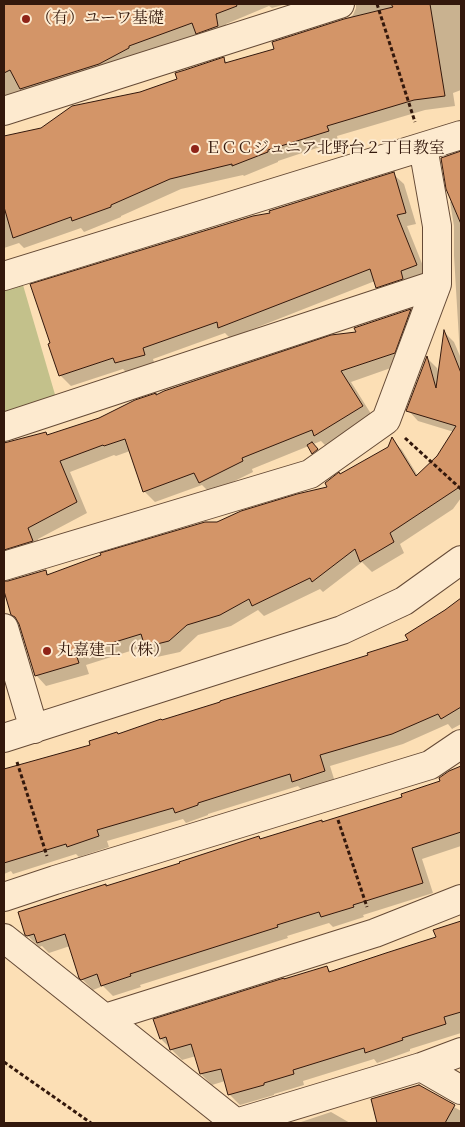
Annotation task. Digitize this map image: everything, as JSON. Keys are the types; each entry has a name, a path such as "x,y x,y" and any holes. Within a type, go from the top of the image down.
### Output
{"street":[{"path":"4,111 340,4"},
{"path":"4,276 461,135"},
{"path":"4,566 310,474 386,420 436,284 436,226 422,147"},
{"path":"4,427 436,284"},
{"path":"9,746 34,729 342,630 404,601 461,560"},
{"path":"4,628 34,729"},
{"path":"4,897 430,765 461,744"},
{"path":"105,1018 375,933 461,900"},
{"path":"4,938 236,1123 422,1067 461,1052"},
{"path":"422,1067 461,1090"}],"path":[{"path":"378,4 422,147"},
{"path":"386,420 461,490"},
{"path":"9,746 55,880"},
{"path":"330,796 375,933"},
{"path":"4,1062 91,1123"}],"shaded area":[{"path":"23,285 56,398 4,414 4,291"}],"building":[{"path":"4,4 236,4 237,6 216,14 218,26 196,34 192,23 129,46 129,48 99,64 20,89 10,70 4,73"},
{"path":"391,4 430,4 445,96 414,100 327,126 329,131 268,150 268,152 232,166 232,164 170,179 111,205 111,207 72,221 71,217 13,238 4,207 4,136 41,128 72,106 140,92 177,79 175,73 224,57 225,63 274,49 272,42 344,19 393,7"},
{"path":"461,151 461,224 446,189 441,158"},
{"path":"394,172 406,213 397,215 417,265 401,271 403,279 376,288 370,269 218,328 217,322 143,348 145,355 115,363 113,358 59,376 30,284 253,216 270,213 269,211"},
{"path":"411,309 395,353 341,371 363,406 314,436 312,430 242,458 243,461 199,483 194,473 143,492 125,439 103,445 60,461 77,502 28,528 33,541 4,550 4,443 46,432 47,435 99,418 135,400 156,393 156,395 331,335 356,332 354,328"},
{"path":"444,330 461,373 461,486 390,533 394,542 360,562 355,549 312,582 310,578 252,606 249,599 220,615 187,625 169,641 145,647 141,634 76,654 79,663 35,676 19,624 15,617 11,615 4,591 4,581 46,570 47,575 101,555 100,553 205,522 217,522 241,511 327,487 325,483 339,472 340,474 388,447 392,437 416,476 437,456 456,426 406,411 427,356 436,388"},
{"path":"312,442 318,449 312,454 307,445"},
{"path":"461,598 461,707 441,719 438,714 392,734 320,755 325,771 292,782 290,774 198,803 198,805 175,813 173,808 97,830 99,836 67,847 66,844 4,863 4,769 90,745 89,741 117,732 118,734 368,655 367,653 408,640 405,635"},
{"path":"461,766 461,832 412,848 423,883 321,917 319,912 277,925 278,927 130,974 131,976 101,986 97,974 81,980 79,978 65,934 37,943 34,934 25,935 18,912 180,863 259,836 260,839 402,797 401,794 440,781 439,778"},
{"path":"461,921 461,1012 444,1017 446,1024 402,1038 403,1040 365,1053 364,1048 293,1070 294,1074 228,1095 221,1069 200,1074 191,1044 170,1050 166,1037 160,1039 153,1019 327,966 329,972 436,937 433,930"},
{"path":"419,1085 455,1105 445,1123 377,1123 371,1099"}],"place":[{"name":"（有）ユーワ基礎","path":"26,19"},
{"name":"ＥＣＣジュニア北野台２丁目教室","path":"195,149"},
{"name":"丸嘉建工（株）","path":"47,651"}]}
